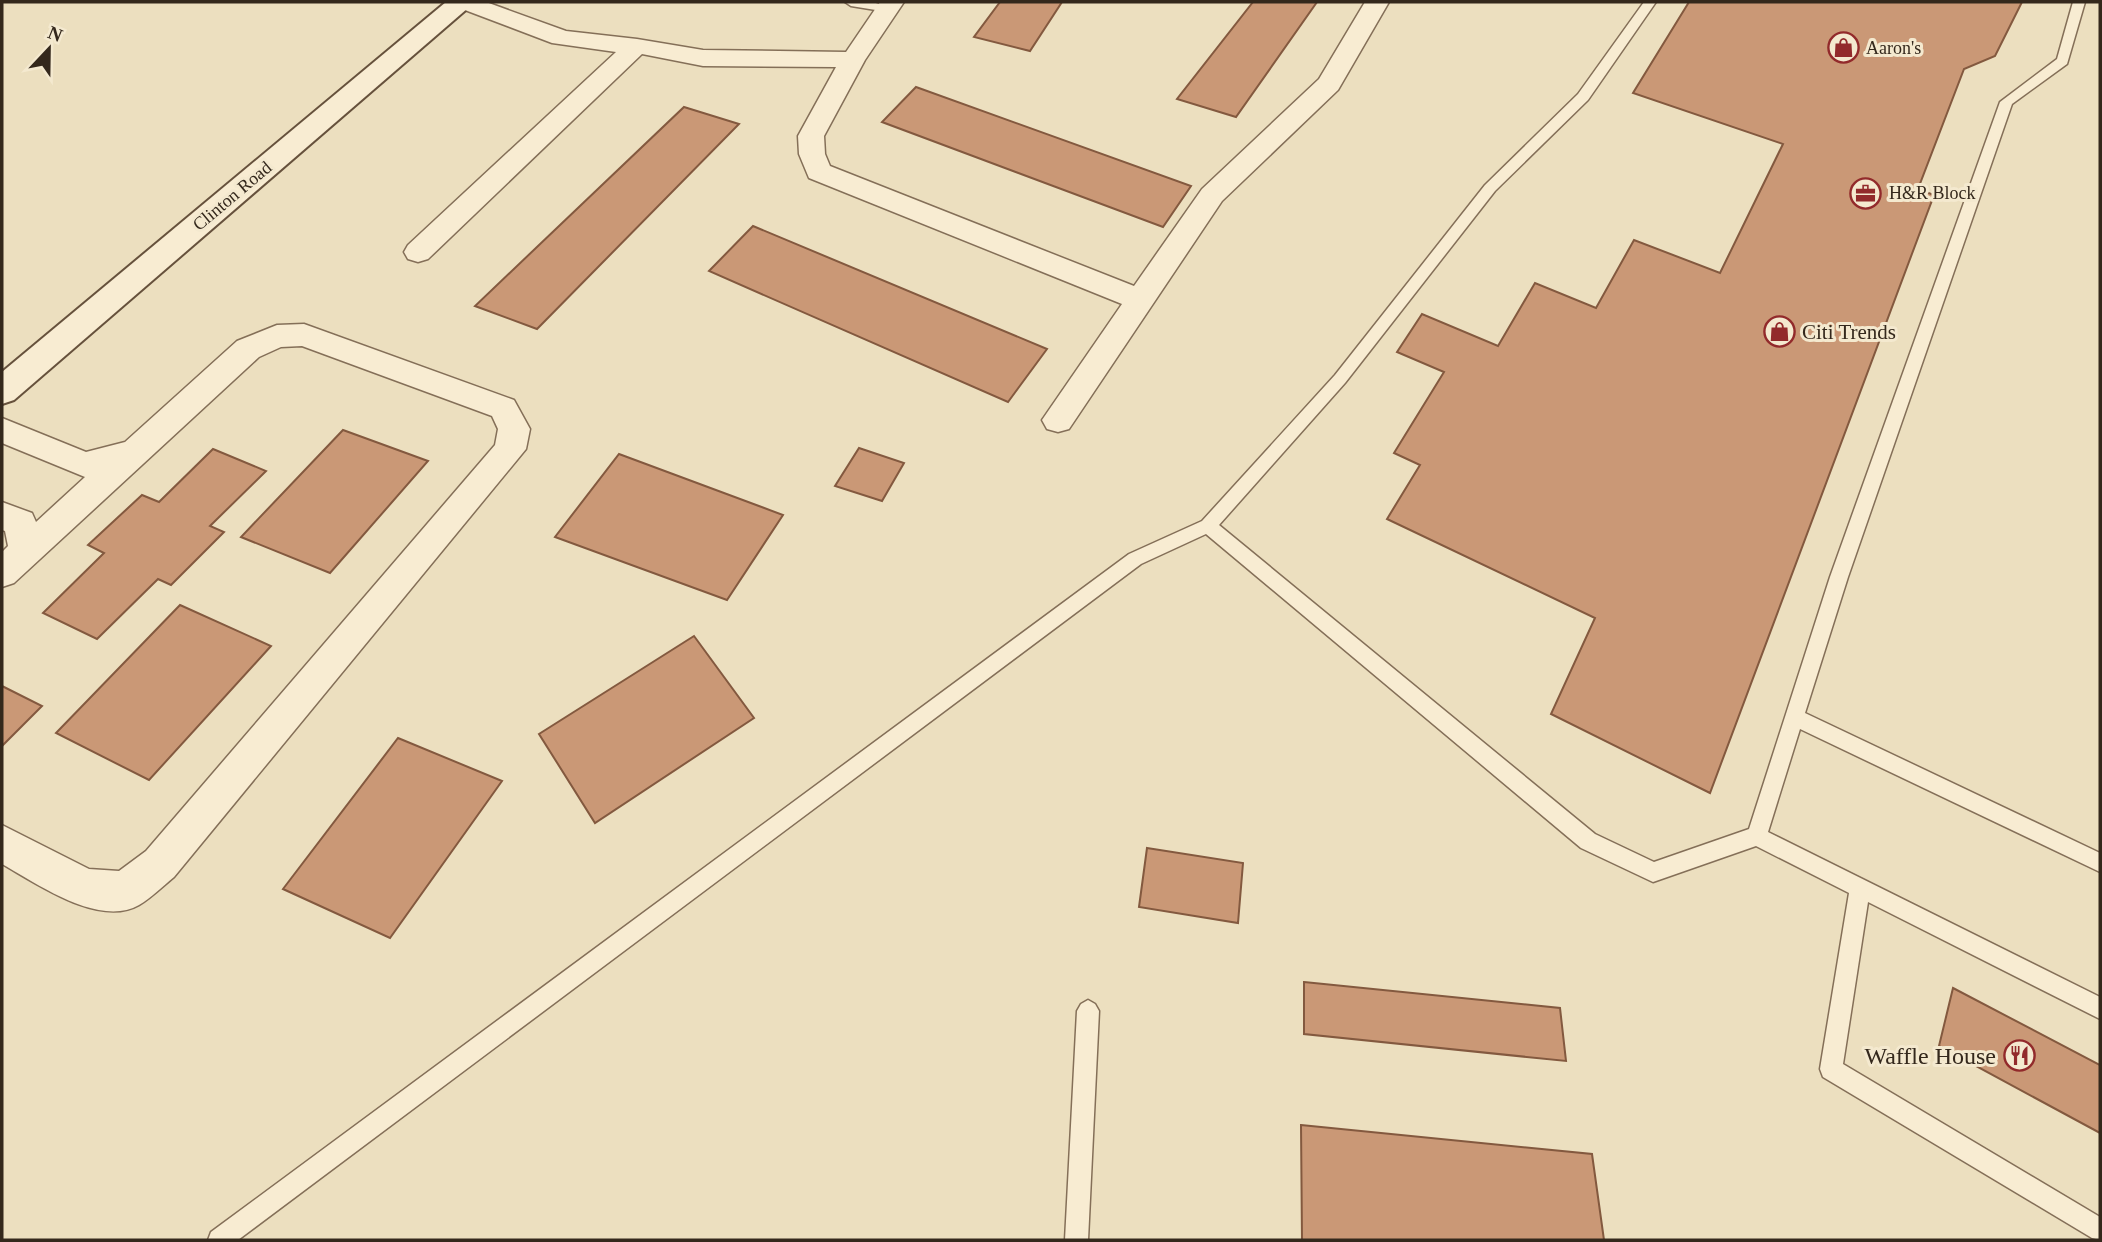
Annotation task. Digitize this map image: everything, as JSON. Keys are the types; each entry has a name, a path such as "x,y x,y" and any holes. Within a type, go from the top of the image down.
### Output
{"street":[{"path":"463,2 561,38 637,46 703,58 853,60"},
{"name":"Clinton Road","path":"2,391 463,2"},
{"path":"1058,420 1212,195 1329,84 1377,2"},
{"path":"890,5 853,60 811,136 811,154 819,172 1140,300"},
{"path":"418,252 637,46"},
{"path":"2,573 248,349 276,336 304,335 503,408 514,429 510,449 160,864 125,891 85,888 2,844"},
{"path":"2,430 84,465 135,452"},
{"path":"2,515 20,523 26,551"}],"lane":[{"path":"851,2 890,5"},
{"path":"219,1240 1135,559 1208,526 1340,379 1490,188 1583,97 1650,2"},
{"path":"1756,836 1839,577 2007,102 2063,61 2079,2"},
{"path":"1208,526 1588,841 1653,872 1756,836 2100,1008"},
{"path":"1794,717 2100,863"},
{"path":"1860,888 1831,1069 2100,1230"},
{"path":"1076,1240 1088,1011"}],"building":[{"path":"1000,2 1062,2 1030,51 974,37"},
{"path":"1253,2 1317,2 1236,117 1177,99"},
{"path":"1689,2 2022,2 1995,56 1964,69 1918,189 1934,195 1710,793 1551,714 1595,618 1387,519 1420,465 1394,453 1444,372 1397,352 1422,314 1498,346 1535,283 1596,308 1634,240 1720,273 1783,144 1633,93"},
{"path":"916,87 1191,186 1163,227 882,122"},
{"path":"684,107 739,124 537,329 475,306"},
{"path":"753,226 1047,349 1008,402 709,271"},
{"path":"343,430 428,461 330,573 241,537"},
{"path":"859,448 904,463 882,501 835,486"},
{"path":"213,449 266,471 210,526 224,532 171,585 158,579 97,639 43,613 104,553 88,545 142,495 159,502"},
{"path":"619,454 783,515 727,600 555,537"},
{"path":"180,605 271,646 149,780 56,733"},
{"path":"694,636 754,718 595,823 539,734"},
{"path":"2,686 42,706 3,745 2,744"},
{"path":"398,738 502,781 390,938 283,889"},
{"path":"1147,848 1243,863 1238,923 1139,907"},
{"path":"1304,982 1560,1008 1566,1061 1304,1034"},
{"name":"Waffle House","path":"1953,988 2100,1065 2100,1133 1939,1046"},
{"path":"1301,1125 1592,1154 1604,1240 1302,1240"}],"place":[{"name":"Aaron's","path":"1843,48"},
{"name":"H&R Block","path":"1866,193"},
{"name":"Citi Trends","path":"1779,332"},
{"name":"Waffle House","path":"2019,1056"}]}
